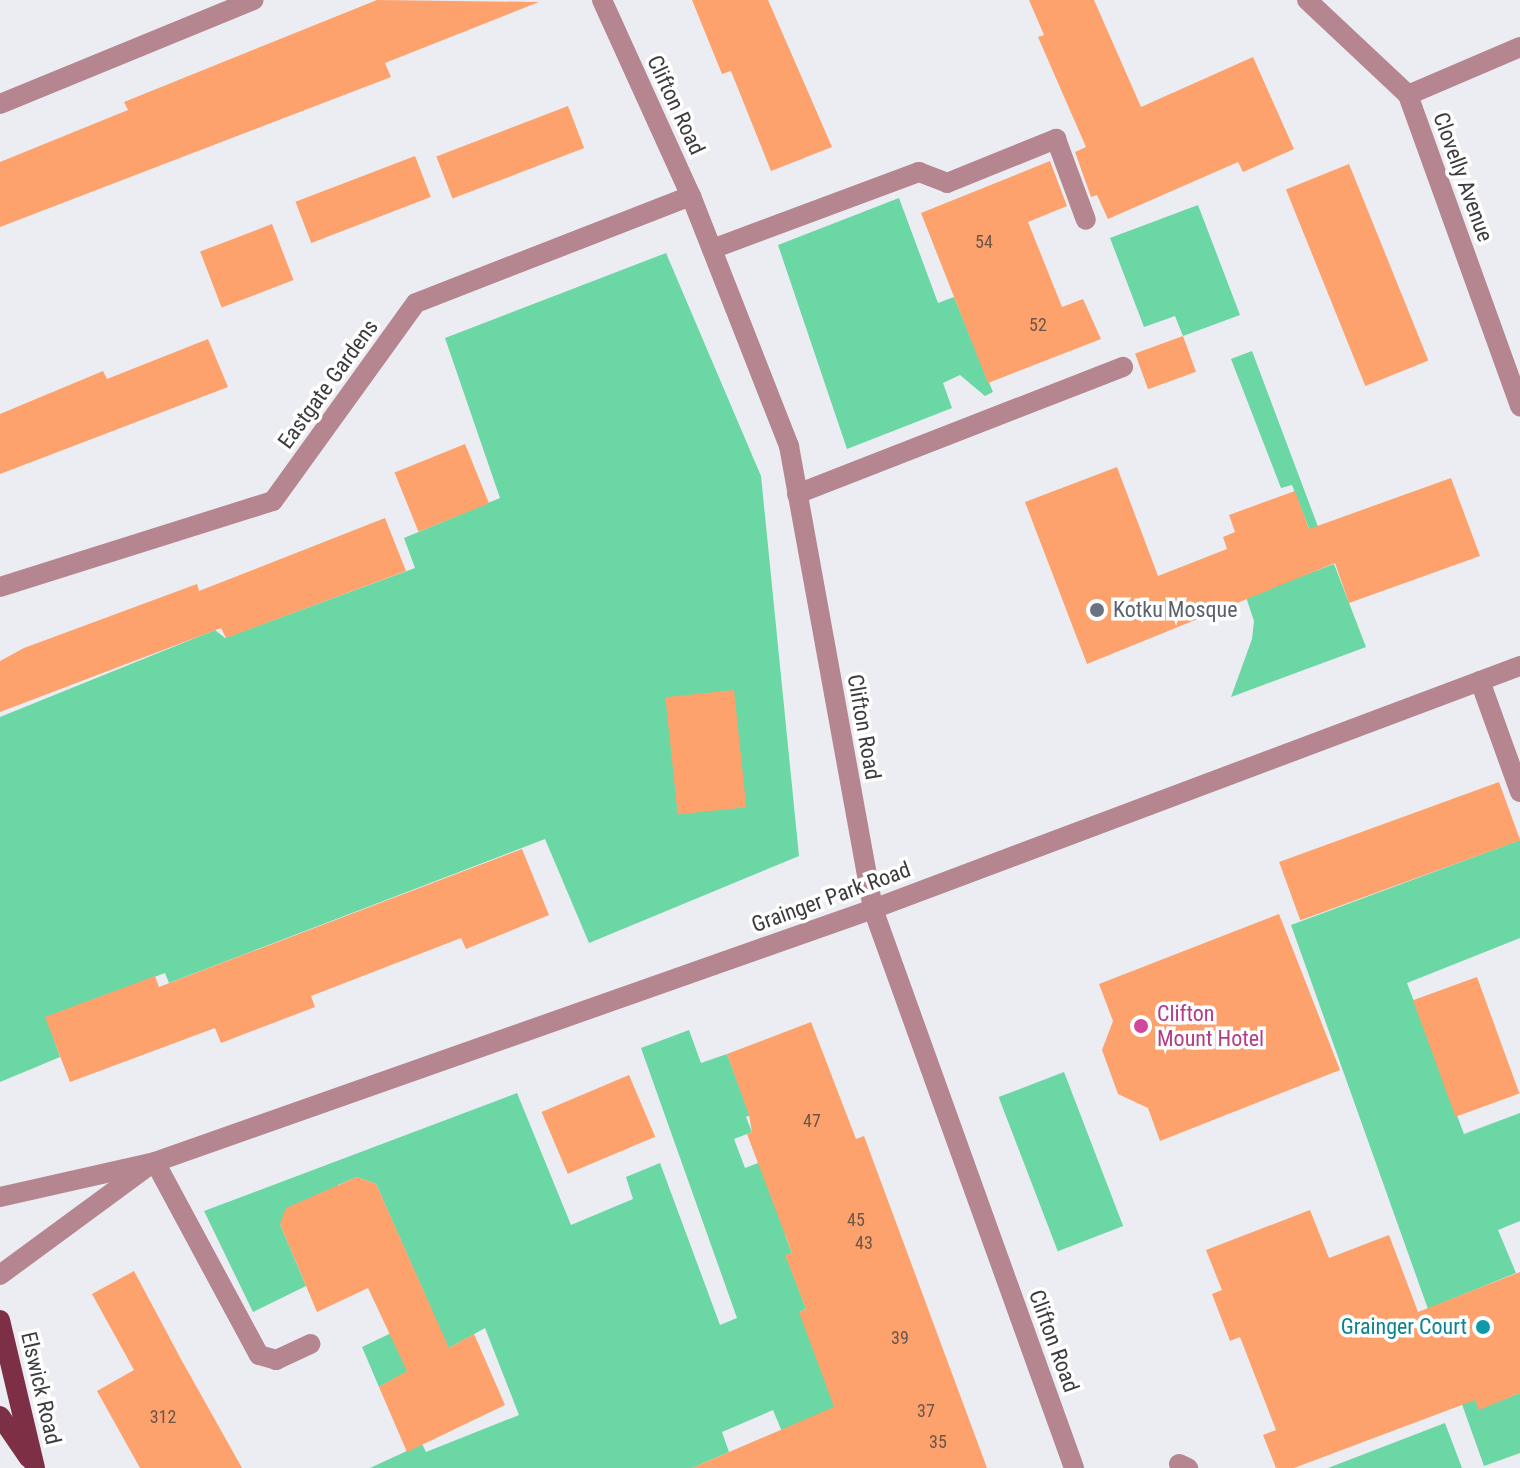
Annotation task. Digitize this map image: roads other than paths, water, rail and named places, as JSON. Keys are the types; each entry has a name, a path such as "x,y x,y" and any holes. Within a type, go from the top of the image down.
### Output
{"main road":[{"name":"Elswick Road","path":"0,1320 35,1468"},
{"name":"Elswick Road","path":"0,1416 35,1468"}],"street":[{"path":"0,104 254,0"},
{"name":"Clifton Road","path":"602,0 691,196 789,446 873,909 1074,1468"},
{"name":"Clovelly Avenue","path":"1307,0 1408,95 1520,406"},
{"path":"1408,95 1520,47"},
{"path":"712,249 919,172 947,183 1056,139 1086,220"},
{"name":"Eastgate Gardens","path":"0,587 273,501 416,303 691,196"},
{"path":"797,494 1123,367"},
{"name":"Grainger Park Road","path":"0,1197 155,1162 873,909 1520,666"},
{"path":"1480,681 1520,792"},
{"path":"155,1162 259,1355 276,1360 311,1344"},
{"name":"Grainger Park Road","path":"0,1275 155,1162"}],"place":[{"name":"Kotku Mosque","path":"1097,610"},
{"name":"Clifton Mount Hotel","path":"1141,1026"},
{"name":"Grainger Court","path":"1483,1327"}]}
